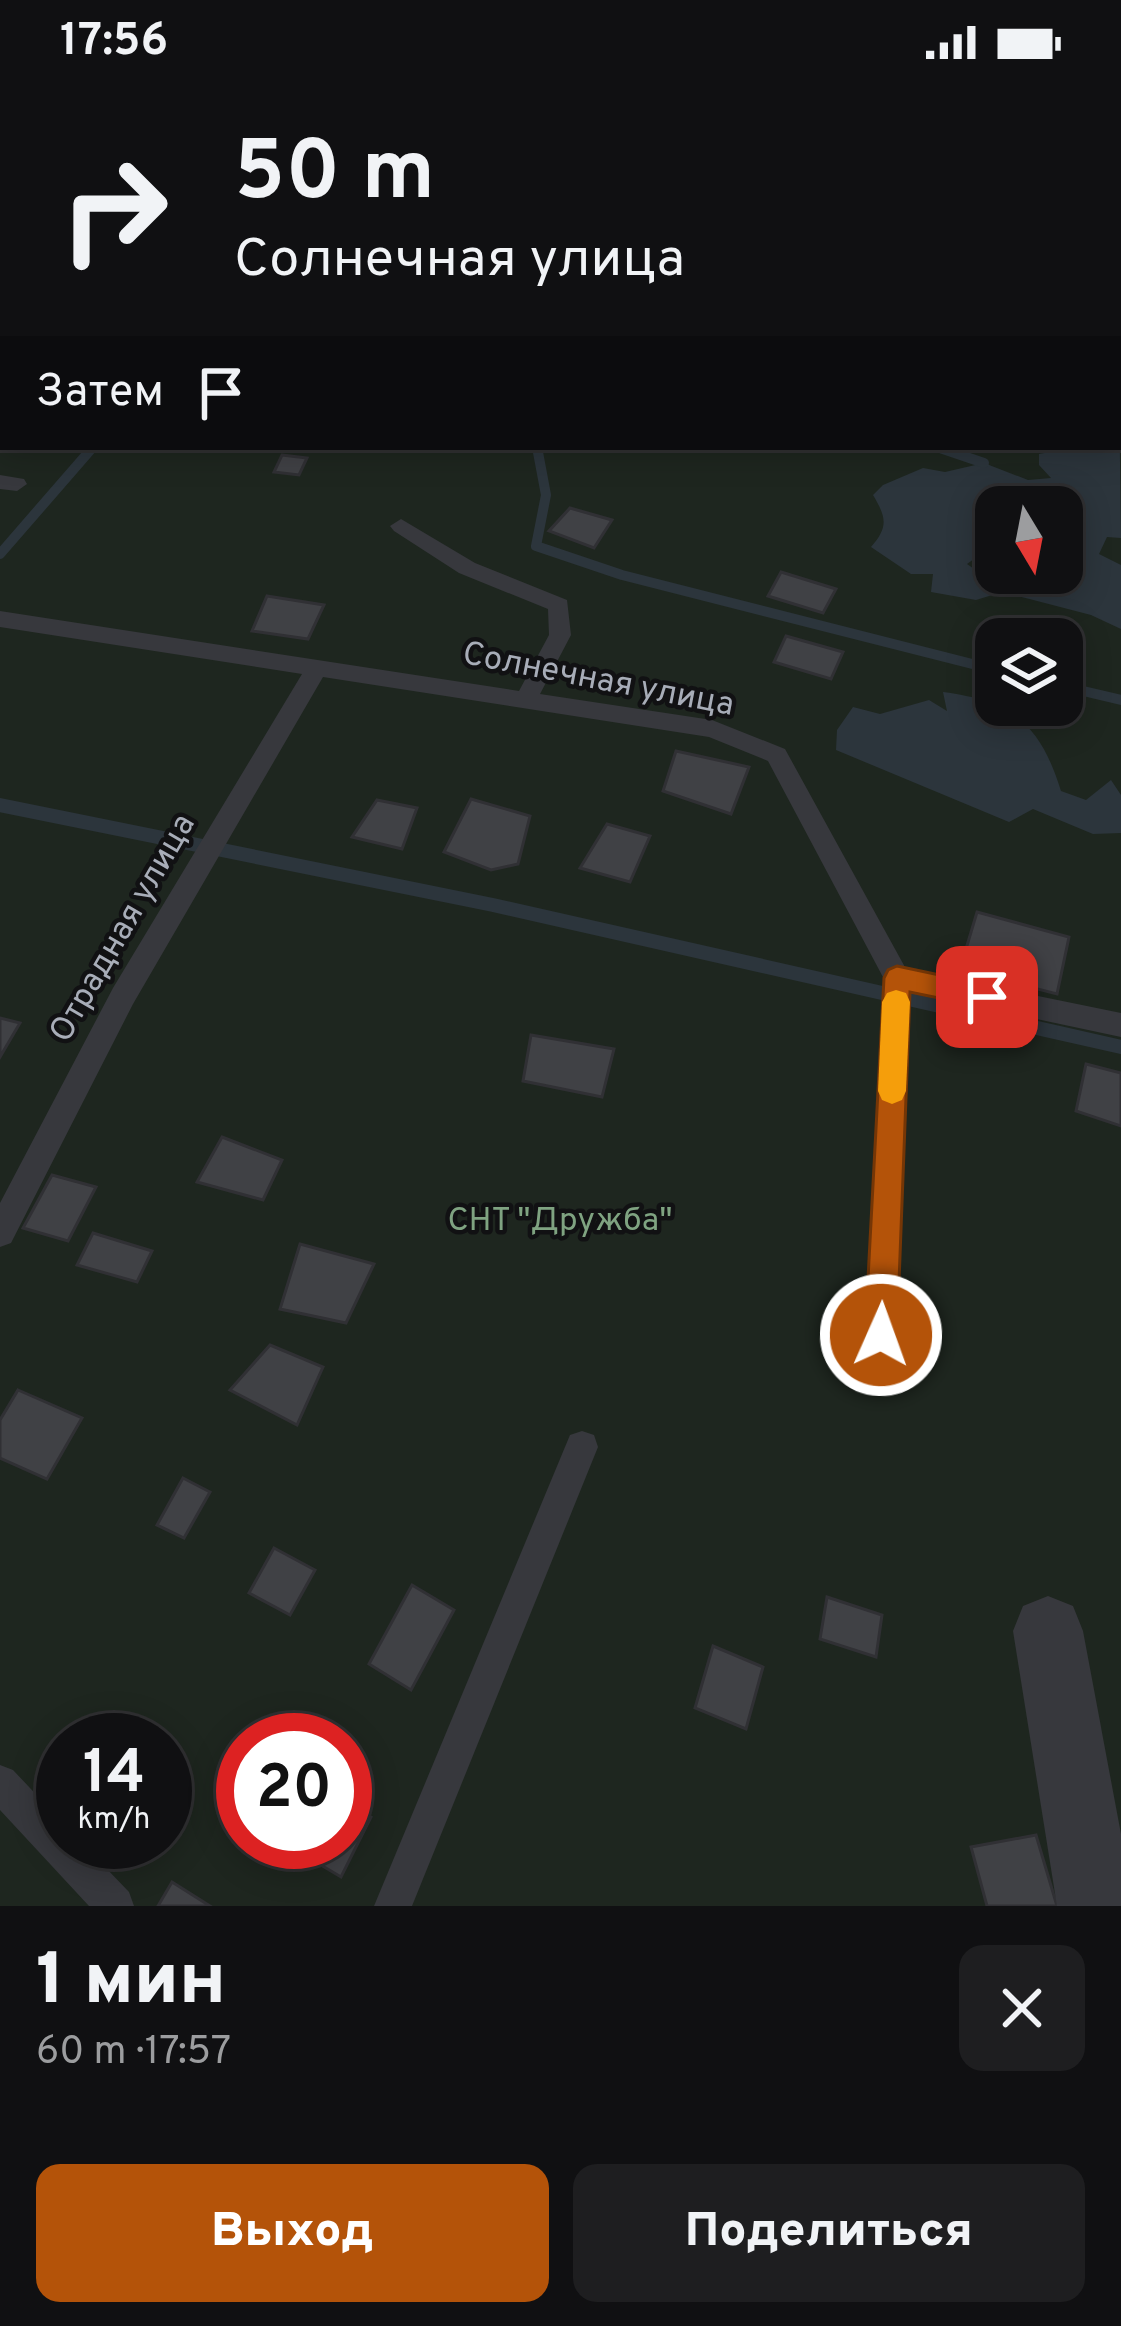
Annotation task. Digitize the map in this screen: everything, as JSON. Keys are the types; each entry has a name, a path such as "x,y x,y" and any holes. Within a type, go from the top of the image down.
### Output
{"street":[{"path":"1048,1631 1096,1906"}],"lane":[{"path":"401,526 467,568 559,605 560,635 526,699"},
{"name":"Солнечная улица","path":"0,619 712,729 777,755 897,978"},
{"name":"Отрадная улица","path":"0,1233 124,996 318,666"},
{"path":"881,1335 897,978 1121,1025"},
{"path":"393,1906 582,1447"},
{"path":"0,1784 115,1906"}],"green space":[{"name":"СНТ \"Дружба\"","path":"0,450 1121,450 1121,1906 0,1906"}],"shaded area":[{"path":"1060,450 1120,450 1121,538 1107,537 1099,554 1121,565 1121,629 1091,615 1010,594 1083,594 1083,486 975,486 975,558 967,564 975,570 975,594 996,594 976,600 931,592 933,574 911,574 871,547 884,522 873,495 883,485 923,468 945,472 984,463 1028,480 1051,478 1039,465 1039,454"},
{"path":"943,692 975,698 975,726 1026,726 1043,748 1061,791 1086,800 1111,780 1121,795 1121,833 1093,834 1033,809 1009,822 836,750 837,730 853,707 880,714 929,700 947,711"}],"building":[{"path":"282,455 307,458 299,475 274,472"},
{"path":"570,508 612,520 594,548 549,531"},
{"path":"781,572 836,589 823,613 768,596"},
{"path":"267,596 324,605 308,639 252,631"},
{"path":"786,636 843,652 831,679 774,662"},
{"path":"676,751 749,767 731,814 663,791"},
{"path":"471,799 530,816 518,864 491,870 444,852"},
{"path":"377,800 417,808 402,849 352,837"},
{"path":"607,824 650,836 630,882 580,868"},
{"path":"977,912 1069,937 1057,994 960,969"},
{"path":"0,1018 20,1023 0,1057"},
{"path":"531,1035 614,1049 602,1097 523,1081"},
{"path":"1086,1064 1121,1073 1121,1126 1076,1111"},
{"path":"222,1137 282,1160 263,1200 197,1182"},
{"path":"52,1175 96,1187 68,1241 23,1228"},
{"path":"93,1233 152,1251 137,1282 77,1265"},
{"path":"300,1244 374,1264 346,1323 280,1309"},
{"path":"270,1345 323,1367 297,1425 230,1390"},
{"path":"18,1390 82,1418 47,1479 0,1458 0,1420"},
{"path":"183,1478 210,1492 184,1538 157,1525"},
{"path":"274,1548 315,1570 290,1615 249,1593"},
{"path":"412,1585 454,1610 411,1690 369,1664"},
{"path":"827,1597 882,1615 876,1657 820,1639"},
{"path":"713,1646 763,1667 746,1729 695,1708"},
{"path":"1036,1835 1057,1906 987,1906 971,1847"},
{"path":"172,1882 210,1906 158,1906"}],"waterway":[{"path":"0,554 90,450"},
{"path":"538,450 546,495 536,546 622,575 975,665"},
{"path":"946,450 984,463"},
{"path":"1083,691 1121,700"},
{"path":"0,805 493,905 1121,1047"}],"slow traffic":[{"path":"892,1091 896,1002"}],"route":[{"path":"881,1335 897,978 987,997"}]}
